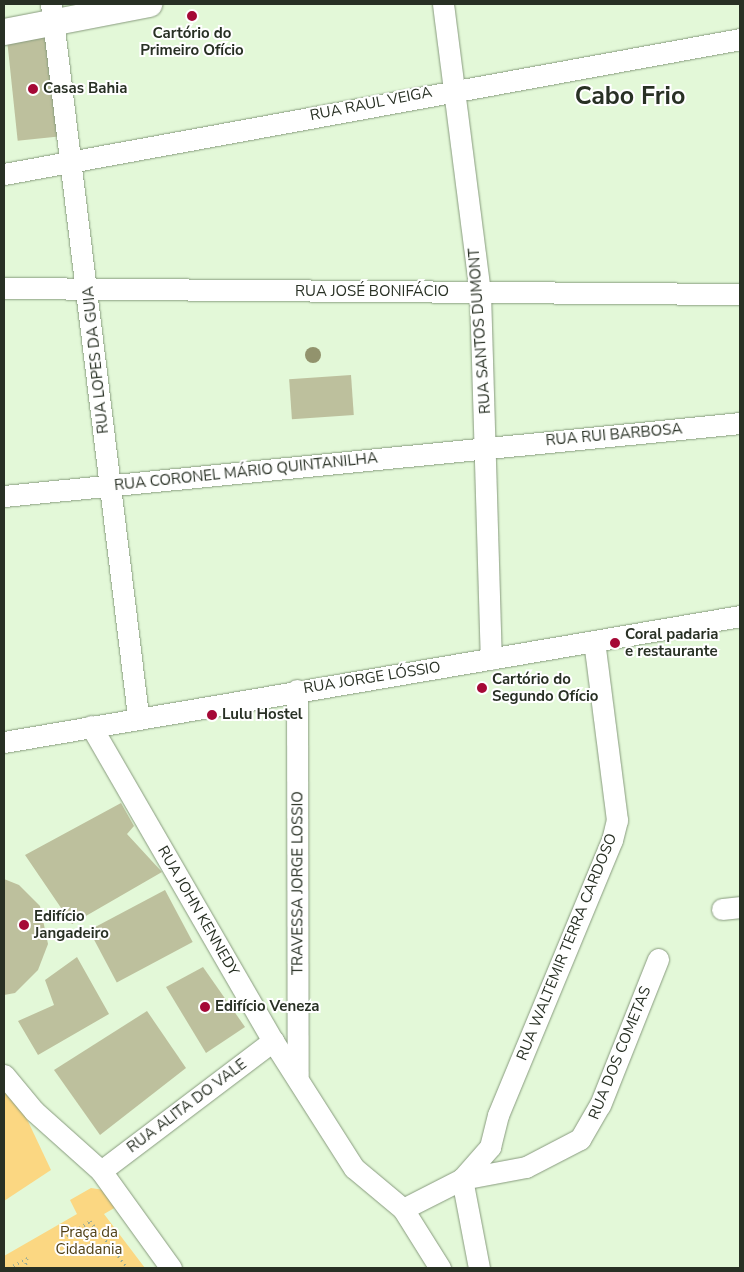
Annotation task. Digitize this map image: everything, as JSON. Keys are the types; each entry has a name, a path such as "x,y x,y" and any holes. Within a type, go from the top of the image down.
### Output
{"street":[{"path":"4,32 52,14 149,4"},
{"name":"RUA SANTOS DUMONT","path":"443,4 480,293 488,447 491,659"},
{"name":"RUA LOPES DA GUIA","path":"52,14 88,288 138,716"},
{"name":"RUA RAUL VEIGA","path":"4,174 454,88 740,39"},
{"name":"RUA JOSÉ BONIFÁCIO","path":"4,288 740,294"},
{"name":"RUA RUI BARBOSA","path":"488,447 740,423"},
{"name":"RUA CORONEL MÁRIO QUINTANILHA","path":"4,496 488,447"},
{"name":"RUA JORGE LÓSSIO","path":"4,742 138,716 491,659 740,616"},
{"name":"RUA WALTEMIR TERRA CARDOSO","path":"403,1209 462,1179 490,1147 498,1115 612,840 617,820 594,641"},
{"name":"TRAVESSA JORGE LOSSIO","path":"297,690 298,1075"},
{"name":"RUA JOHN KENNEDY","path":"91,726 273,1041 298,1075 354,1168 403,1209 440,1268"},
{"name":"RUA DOS COMETAS","path":"462,1179 526,1167 580,1139 600,1105 658,959"},
{"name":"RUA ALITA DO VALE","path":"101,1171 273,1041"},
{"path":"4,1075 34,1111 101,1171 171,1268"},
{"path":"462,1179 479,1268"}],"path":[{"path":"68,1236 90,1221 128,1268"},
{"path":"9,1268 27,1258 25,1268"}],"green space":[{"path":"4,1088 17,1098 51,1170 4,1201"},
{"name":"Praça da Cidadania","path":"91,1188 104,1190 116,1207 104,1214 145,1268 4,1268 4,1256 77,1214 70,1200"}],"building":[{"name":"Casas Bahia","path":"48,37 58,136 18,141 7,41"},
{"path":"351,375 354,415 292,419 289,379"},
{"path":"121,803 134,826 127,834 162,872 72,924 25,855"},
{"name":"Edifício Jangadeiro","path":"4,879 19,885 40,906 48,944 38,970 15,993 4,995"},
{"path":"165,890 193,942 117,982 89,930"},
{"path":"77,957 109,1014 38,1055 18,1021 54,1005 45,980"},
{"name":"Edifício Veneza","path":"203,967 245,1027 206,1053 166,987"},
{"path":"147,1011 186,1068 100,1135 54,1070"}],"place":[{"name":"Cartório do Primeiro Ofício","path":"192,16"},
{"name":"Casas Bahia","path":"33,89"},
{"name":"Coral padaria e restaurante","path":"615,643"},
{"name":"Cartório do Segundo Ofício","path":"482,688"},
{"name":"Lulu Hostel","path":"212,715"},
{"name":"Edifício Jangadeiro","path":"24,925"},
{"name":"Edifício Veneza","path":"205,1007"}],"district":[{"name":"Cabo Frio","path":"630,96"}]}
